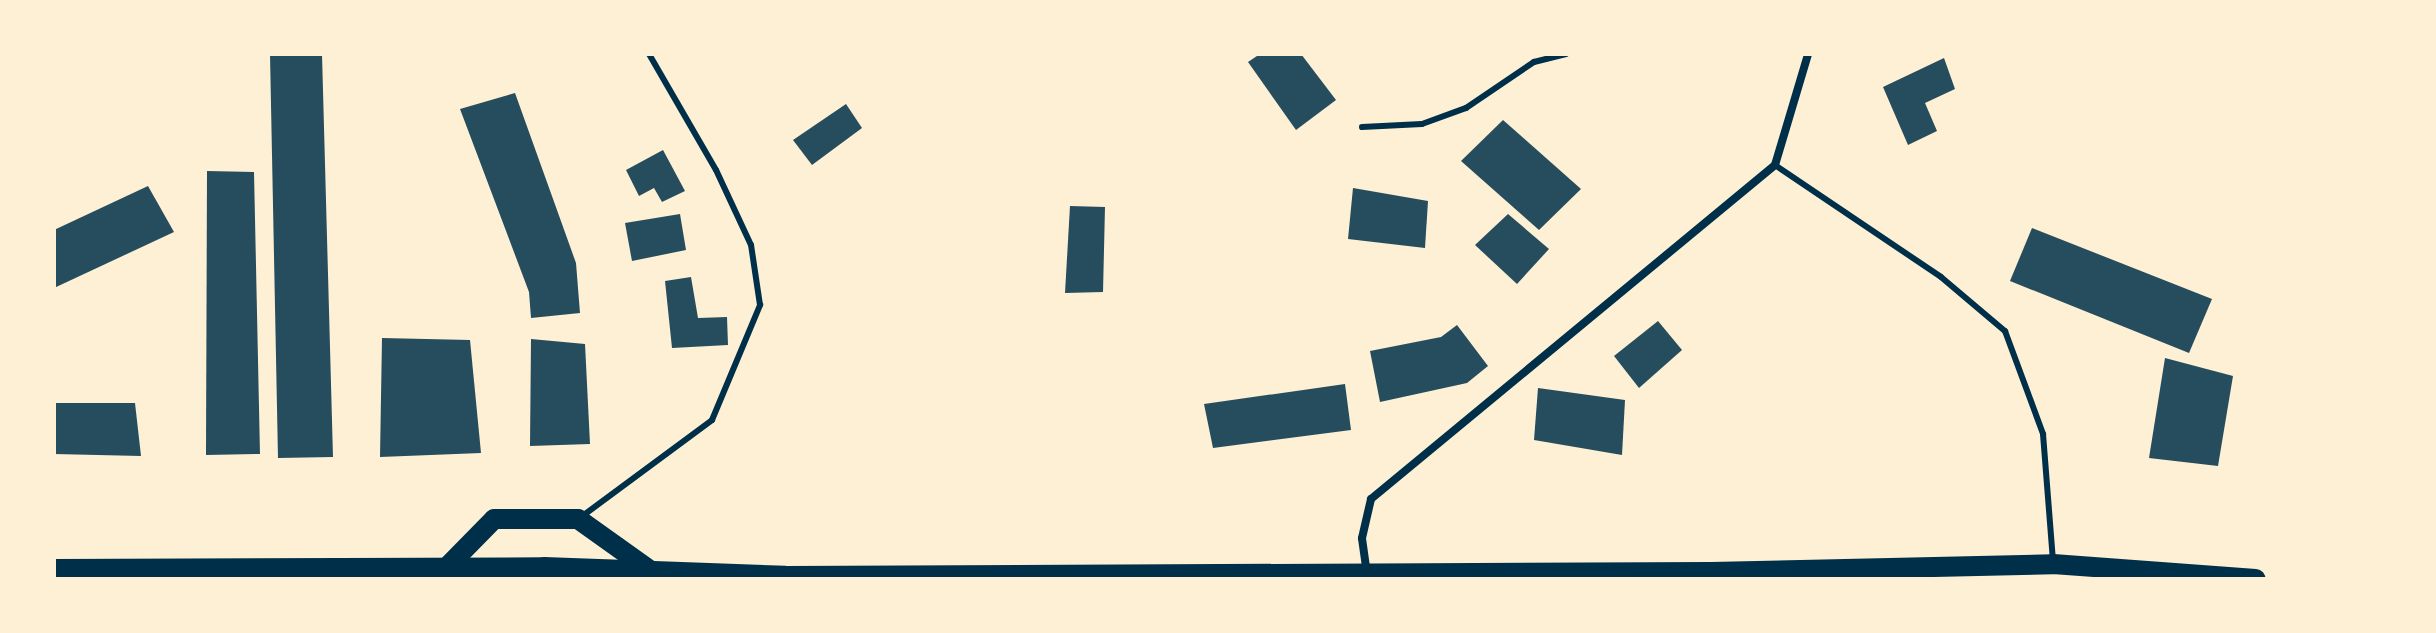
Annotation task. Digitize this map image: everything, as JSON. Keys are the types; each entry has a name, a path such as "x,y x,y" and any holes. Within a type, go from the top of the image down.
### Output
{"main road":[{"path":"447,567 494,519 578,519 651,571"},
{"path":"54,569 447,567 785,576 1711,572 2053,564 2255,579"}],"street":[{"path":"1367,574 1362,538 1371,499 1775,165 1808,54"}],"lane":[{"path":"578,519 712,420 760,305 751,245 716,170 649,54"},
{"path":"1530,54 1534,62"},
{"path":"1362,127 1422,124 1466,108 1534,62 1566,54"},
{"path":"1775,165 1941,277 2005,331 2043,434 2053,564"}],"building":[{"path":"270,54 322,54 333,457 278,458"},
{"path":"1260,54 1301,54 1336,100 1296,130 1248,62"},
{"path":"1944,58 1955,89 1925,103 1937,131 1908,145 1883,87"},
{"path":"515,93 576,263 580,313 531,318 529,292 460,109"},
{"path":"846,104 862,128 812,165 793,140"},
{"path":"1503,120 1581,189 1539,230 1461,161"},
{"path":"663,150 685,191 662,202 654,188 639,196 626,170"},
{"path":"207,171 254,172 260,454 206,455"},
{"path":"148,186 174,232 54,288 54,230"},
{"path":"1353,188 1428,201 1425,248 1348,239"},
{"path":"1070,206 1105,207 1103,292 1065,293"},
{"path":"680,214 686,250 632,261 625,223"},
{"path":"1508,214 1549,249 1517,284 1475,245"},
{"path":"2032,228 2212,299 2189,353 2010,281"},
{"path":"691,277 698,318 727,317 728,345 672,348 665,281"},
{"path":"1658,321 1682,350 1639,388 1614,356"},
{"path":"1457,325 1488,366 1467,383 1380,402 1370,351 1441,337"},
{"path":"382,338 470,340 481,453 380,457"},
{"path":"531,339 585,344 590,444 530,446"},
{"path":"2165,358 2233,376 2218,466 2149,458"},
{"path":"1345,384 1351,430 1213,448 1204,404"},
{"path":"1538,388 1625,400 1622,455 1534,440"},
{"path":"54,403 135,403 141,456 54,454"}]}
